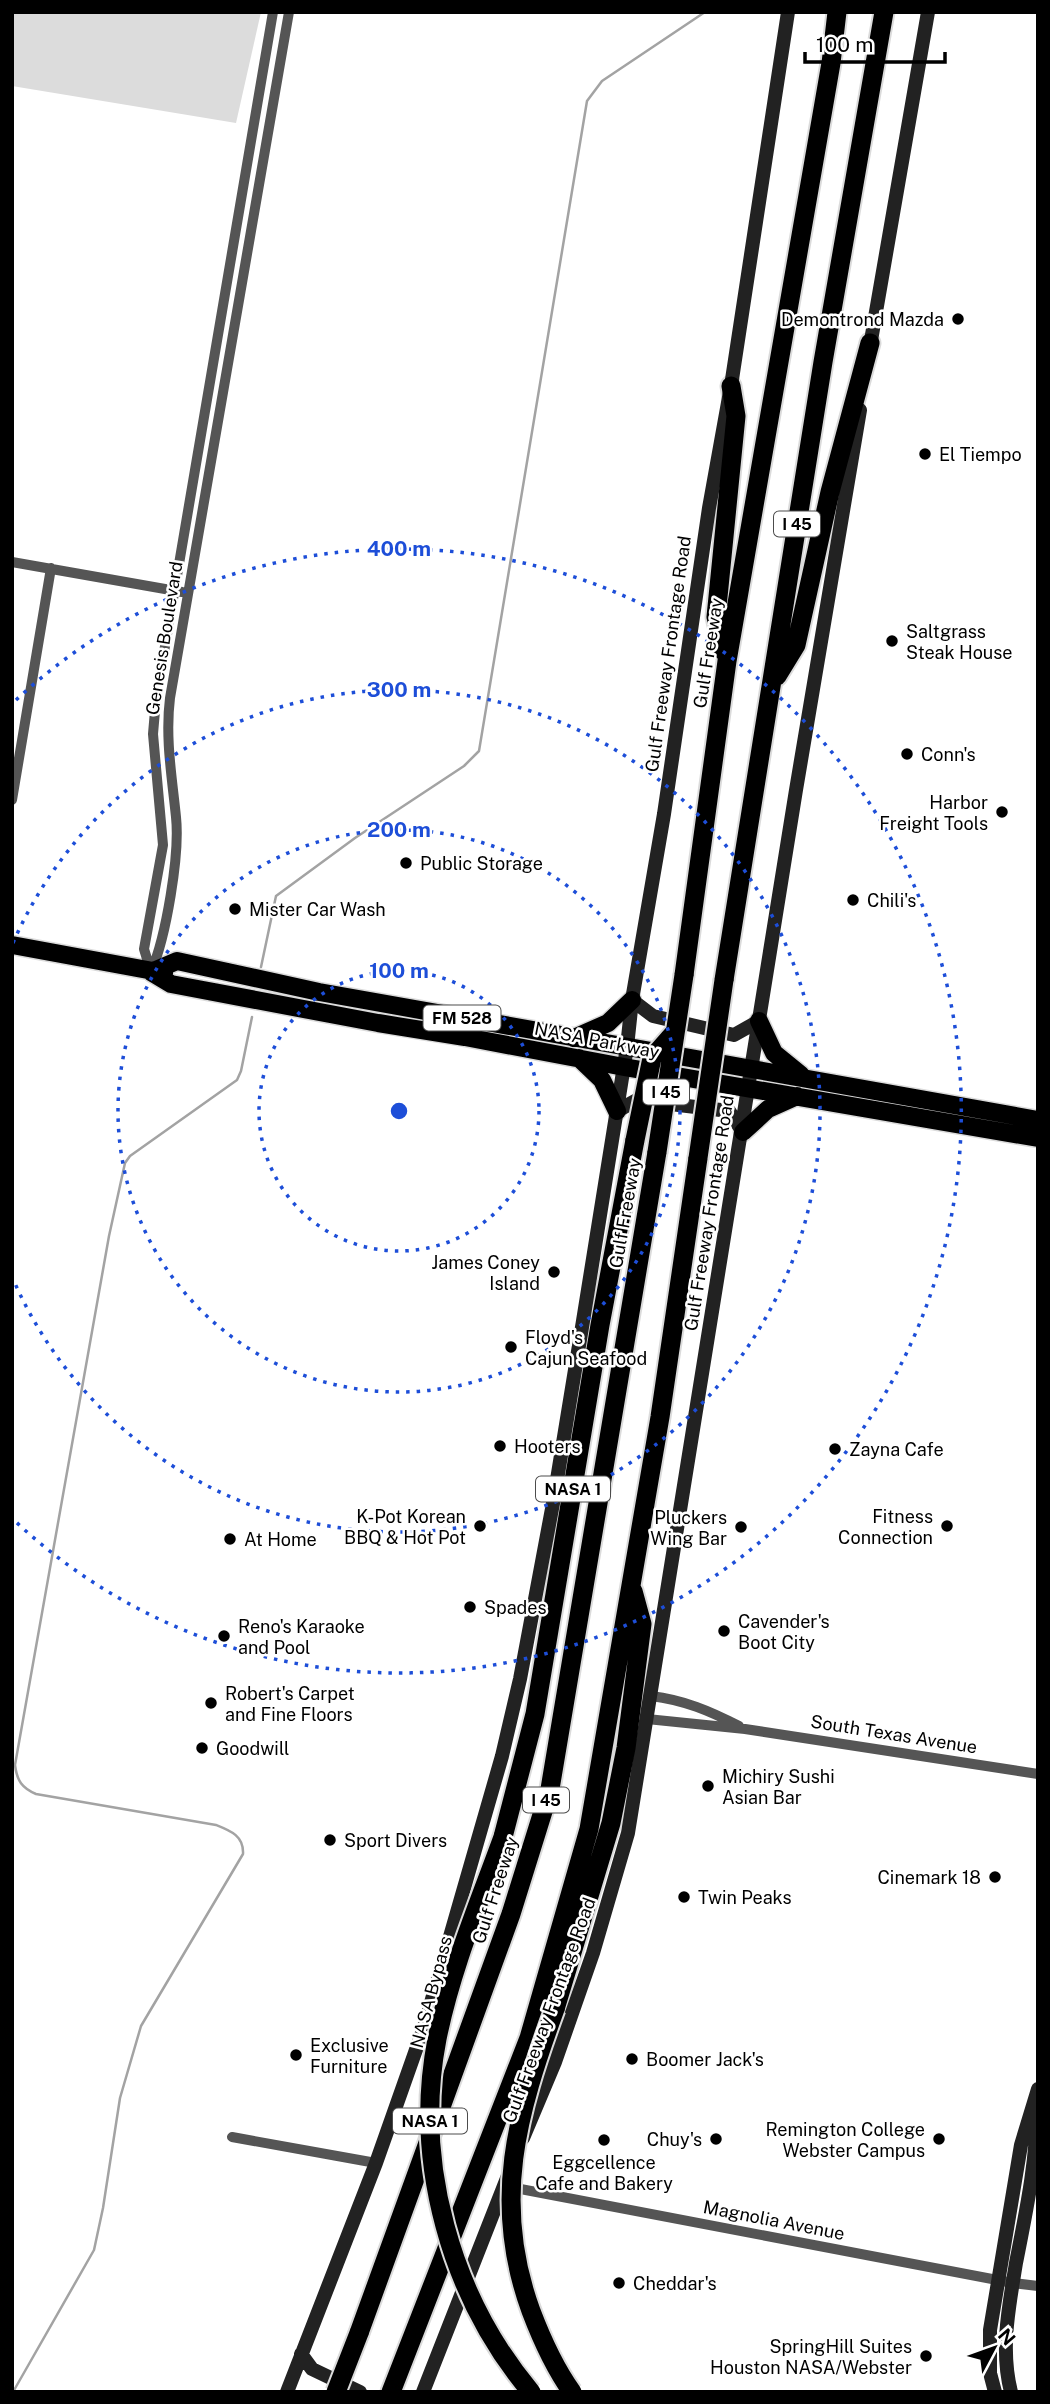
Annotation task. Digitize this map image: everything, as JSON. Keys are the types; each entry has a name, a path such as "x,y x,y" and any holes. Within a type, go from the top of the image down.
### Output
{"highway":[{"name":"Gulf Freeway","path":"337,2392 511,1914 550,1789 657,1152 727,661 831,62 837,12"},
{"path":"831,62 844,12"},
{"name":"I 45","path":"391,2392 529,2038 589,1829 660,1417 724,980 823,362 884,12"},
{"path":"771,685 796,645 830,492 870,343"},
{"path":"727,661 716,617 736,416 731,386"},
{"name":"NASA Bypass","path":"531,2392 493,2337 456,2261 435,2178 430,2124 433,2070 452,1978 503,1837 535,1714 600,1325 635,1140 652,1058 675,1032"},
{"path":"572,2392 559,2375 540,2336 527,2299 515,2256 510,2218 511,2179 524,2103 533,2070 555,2009 611,1823 626,1748 642,1624 631,1580"}],"main road":[{"name":"Gulf Freeway Frontage Road","path":"286,2392 376,2163 424,2028 502,1756 554,1498 664,814 709,508 731,386 788,12"},
{"name":"Gulf Freeway Frontage Road","path":"427,2387 503,2186 555,2062 593,1953 628,1833 796,790 928,12"},
{"name":"NASA Parkway","path":"12,945 151,972 171,984 316,1012 1038,1138"},
{"name":"NASA Parkway","path":"151,972 177,961 319,992 1038,1120"},
{"path":"316,1012 319,992"},
{"path":"573,1038 608,1023 632,1000 653,1016 734,1035 759,1021 774,1053 803,1077"},
{"path":"579,1058 602,1080 617,1111 637,1100 729,1111 743,1132 768,1109 797,1096"},
{"path":"995,2392 990,2373 990,2330 1021,2145 1038,2089"},
{"path":"1012,2392 1006,2371 1006,2331 1037,2147 1038,2089"},
{"path":"302,2354 312,2370 360,2392"}],"street":[{"name":"Genesis Boulevard","path":"151,972 144,949 163,841 153,734 154,717 274,12"},
{"name":"Genesis Boulevard","path":"151,972 160,952 176,844 167,731 170,698 289,12"},
{"path":"227,289 241,292"},
{"path":"201,439 215,441"},
{"path":"12,562 188,593"},
{"path":"12,800 51,569"},
{"name":"South Texas Avenue","path":"651,1696 677,1699 702,1707 745,1729"},
{"name":"South Texas Avenue","path":"647,1719 745,1729 1038,1774"},
{"path":"232,2137 376,2163"},
{"name":"Magnolia Avenue","path":"503,2186 1038,2286"}],"shaded area":[{"path":"12,12 261,12 236,123 12,86"}],"waterway":[{"path":"261,967 276,896 355,838 464,766 479,751 587,101 602,81 705,12"},
{"path":"13,2392 94,2250 120,2098 141,2026 243,1854 239,1838 216,1825 36,1794 21,1783 15,1765 109,1236 125,1163 130,1156 237,1080 252,1017"}],"place":[{"name":"Demontrond Mazda","path":"958,319"},
{"name":"El Tiempo","path":"925,454"},
{"name":"Saltgrass Steak House","path":"892,641"},
{"name":"Conn's","path":"907,754"},
{"name":"Harbor Freight Tools","path":"1002,812"},
{"name":"Public Storage","path":"406,863"},
{"name":"Chili's","path":"853,900"},
{"name":"Mister Car Wash","path":"235,909"},
{"name":"James Coney Island","path":"554,1272"},
{"name":"Floyd's Cajun Seafood","path":"511,1347"},
{"name":"Hooters","path":"500,1446"},
{"name":"Zayna Cafe","path":"835,1449"},
{"name":"K-Pot Korean BBQ & Hot Pot","path":"480,1526"},
{"name":"Fitness Connection","path":"947,1526"},
{"name":"Pluckers Wing Bar","path":"741,1527"},
{"name":"At Home","path":"230,1539"},
{"name":"Spades","path":"470,1607"},
{"name":"Cavender's Boot City","path":"724,1631"},
{"name":"Reno's Karaoke and Pool","path":"224,1636"},
{"name":"Robert's Carpet and Fine Floors","path":"211,1703"},
{"name":"Goodwill","path":"202,1748"},
{"name":"Michiry Sushi Asian Bar","path":"708,1786"},
{"name":"Sport Divers","path":"330,1840"},
{"name":"Cinemark 18","path":"995,1877"},
{"name":"Twin Peaks","path":"684,1897"},
{"name":"Exclusive Furniture","path":"296,2055"},
{"name":"Boomer Jack's","path":"632,2059"},
{"name":"Chuy's","path":"716,2139"},
{"name":"Remington College Webster Campus","path":"939,2139"},
{"name":"Eggcellence Cafe and Bakery","path":"604,2140"},
{"name":"Cheddar's","path":"619,2283"},
{"name":"SpringHill Suites Houston NASA/Webster","path":"926,2356"}]}
